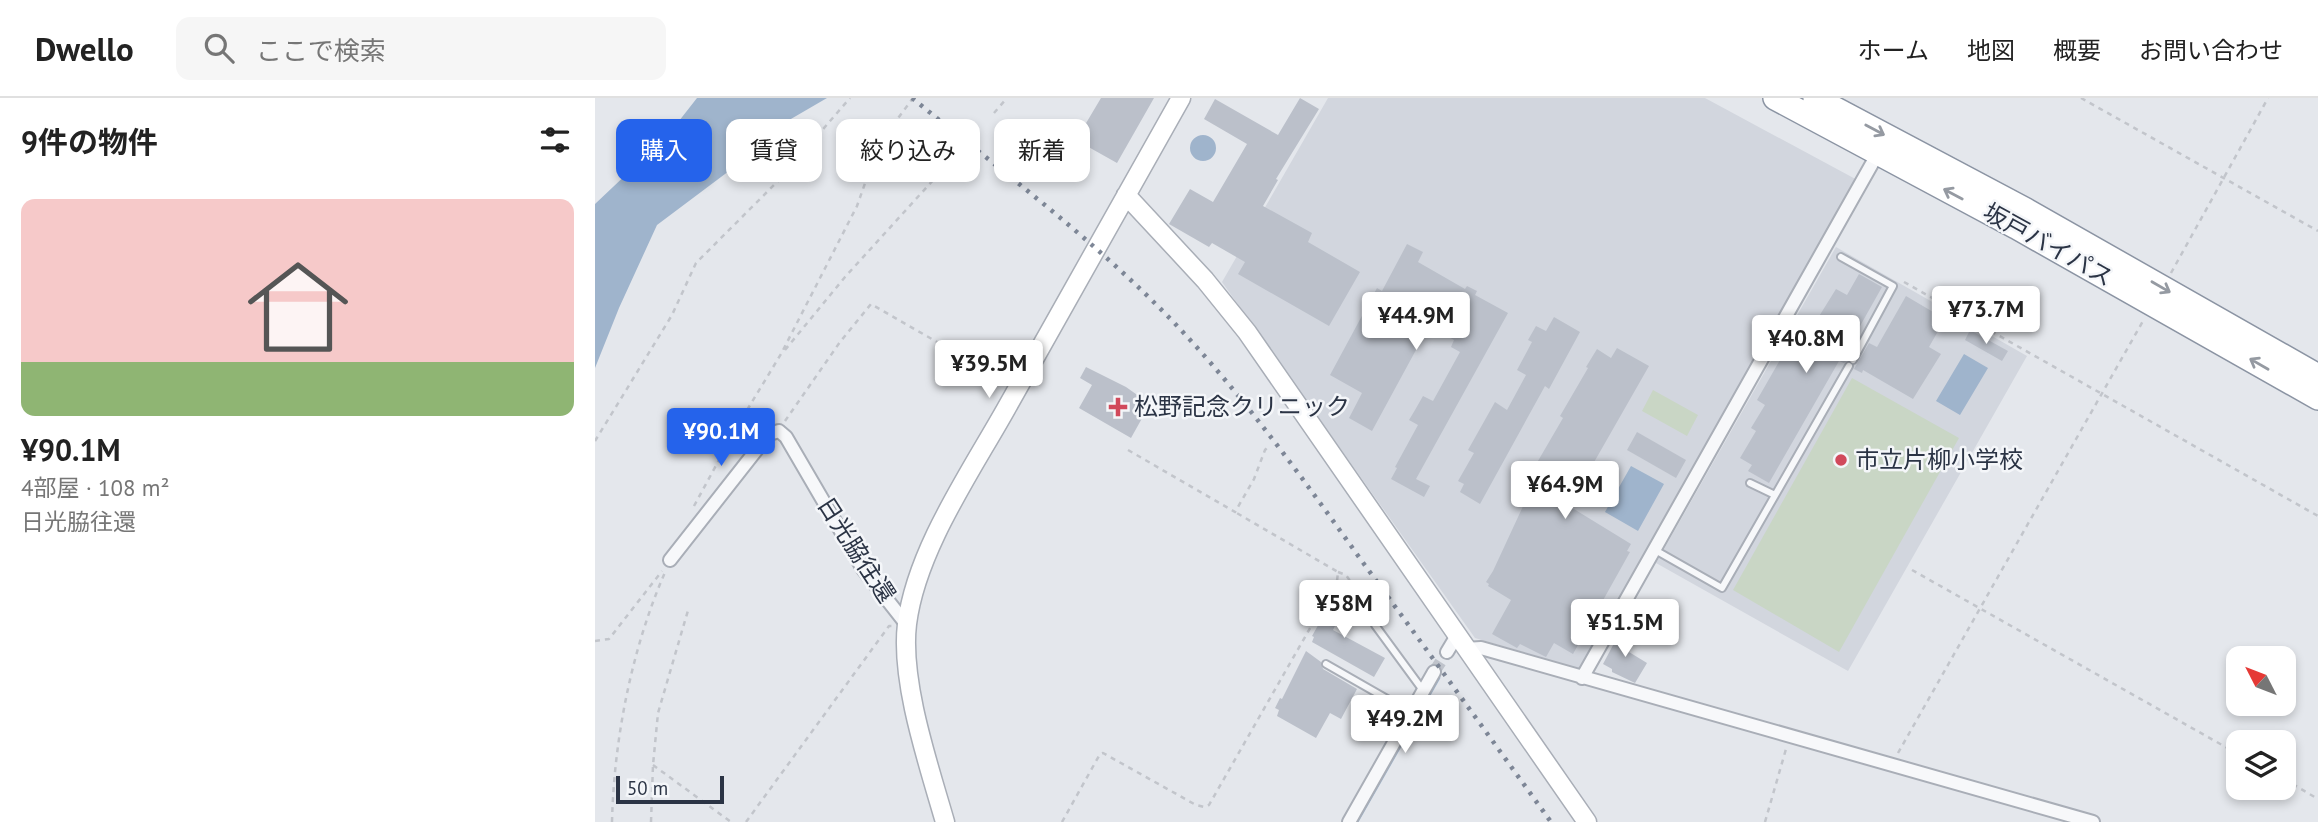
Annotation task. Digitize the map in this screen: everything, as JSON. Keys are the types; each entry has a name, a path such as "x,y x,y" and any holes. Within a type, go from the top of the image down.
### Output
{"highway":[{"name":"坂戸バイパス","path":"1775,98 2318,376"},
{"name":"坂戸バイパス","path":"1815,98 2026,210 2318,398"}],"street":[{"path":"945,822 910,683 907,625 918,575 931,545 1181,98"},
{"path":"1582,678 1878,153"},
{"path":"1126,195 1205,280 1247,332 1456,646 1587,822"},
{"path":"670,560 769,435 782,434"},
{"name":"日光脇往還","path":"782,434 863,569 907,625"},
{"path":"1456,646 1481,649 2093,822"},
{"path":"1349,822 1434,672"}],"lane":[{"path":"1653,549 1722,588 1893,286 1841,257"},
{"path":"1750,482 1775,495"},
{"path":"1375,625 1422,689"},
{"path":"1326,664 1410,712"}],"path":[{"path":"595,441 672,315 696,263 779,180 850,98"},
{"path":"692,512 738,425 781,354 856,206 876,155 890,129 913,98"},
{"path":"994,113 1007,98"},
{"path":"2081,98 2318,231"},
{"path":"1891,765 2268,98"},
{"path":"781,354 795,341 845,277 931,182"},
{"path":"1900,280 2318,516"},
{"path":"782,434 840,342 871,304 1018,389"},
{"path":"1235,512 1270,444"},
{"path":"1128,450 1346,575 1374,613 1375,625"},
{"path":"595,641 609,639 670,560"},
{"path":"612,822 616,769 629,688 643,628 670,560"},
{"path":"1912,570 2226,747"},
{"path":"1062,822 1103,753 1196,805 1209,805 1337,581 1338,572"},
{"path":"650,822 659,713 689,607"},
{"path":"746,822 890,626 907,625"},
{"path":"1765,822 1790,736"},
{"path":"653,765 731,822"},
{"path":"2296,786 2318,799"}],"shaded area":[{"path":"1328,98 1705,98 1861,182 1580,669 1475,638 1222,282"},
{"name":"市立片柳小学校","path":"1836,247 2027,356 1848,671 1656,563"}],"green space":[{"path":"1852,378 1959,438 1839,652 1733,590"},
{"path":"1653,390 1698,415 1687,436 1642,411"}],"water":[{"path":"697,98 827,98 791,119 726,119 726,173 657,225 595,368 595,204 618,182 712,182 712,119 681,119"},
{"path":"1203,135 1212,139 1216,148 1212,157 1203,161 1194,157 1190,148 1194,139"},
{"path":"1964,354 1988,368 1960,415 1936,401"},
{"path":"1631,466 1664,484 1638,531 1605,512"}],"building":[{"path":"1101,98 1154,98 1117,163 1090,148 1088,119"},
{"path":"1300,98 1319,109 1276,179 1278,180 1263,206 1312,233 1308,242 1360,272 1329,326 1238,274 1245,262 1212,243 1209,247 1169,224 1190,189 1213,202 1247,144 1204,119 1215,99 1278,135"},
{"path":"1407,244 1423,252 1418,262 1465,289 1467,286 1477,291 1475,295 1508,313 1416,479 1430,486 1424,497 1391,479 1418,425 1409,420 1423,396 1433,401 1460,352 1451,347 1454,340 1429,326 1372,431 1349,418 1362,393 1330,375 1377,288 1382,291"},
{"path":"1859,274 1882,287 1855,335 1859,337 1847,361 1839,361 1769,483 1748,471 1752,465 1740,458 1756,431 1751,428 1765,405 1757,400 1780,360 1774,356 1792,329 1802,335 1813,316 1818,318 1836,289 1847,295"},
{"path":"1906,296 1945,319 1929,347 1941,354 1913,399 1863,370 1862,373 1854,369 1869,343 1877,347"},
{"path":"1554,317 1580,332 1549,389 1545,386 1480,504 1460,492 1464,484 1458,481 1474,453 1468,450 1495,402 1507,410 1526,375 1517,370 1532,342 1528,340 1536,326 1546,331"},
{"path":"1970,330 2008,351 2002,361 1965,340"},
{"path":"1617,348 1649,366 1569,506 1631,544 1627,551 1630,552 1573,654 1554,643 1546,657 1520,644 1517,648 1492,634 1511,600 1486,582 1525,502 1517,497 1563,418 1560,416 1588,368 1586,367 1597,349 1611,358"},
{"path":"1086,367 1126,387 1150,404 1131,438 1079,408 1092,385 1080,378"},
{"path":"1637,432 1686,460 1676,478 1627,450"},
{"path":"1338,590 1350,596 1333,630 1385,658 1374,677 1312,642 1312,636"},
{"path":"1620,632 1636,641 1629,652 1647,663 1635,683 1612,672 1612,669 1603,664"},
{"path":"1306,651 1321,662 1323,669 1357,689 1341,719 1330,713 1316,738 1277,716 1279,710 1275,708"},
{"path":"1374,702 1384,709 1377,720 1377,726 1366,741 1357,734 1359,729 1355,727"}],"waterway":[{"path":"1356,822 1438,678"}],"tunnel":[{"path":"1434,672 1447,652"}],"railway":[{"path":"912,98 1016,181 1118,268 1206,358 1299,474 1551,822"}],"place":[{"name":"松野記念クリニック","path":"1118,407"},
{"name":"市立片柳小学校","path":"1841,460"}]}
